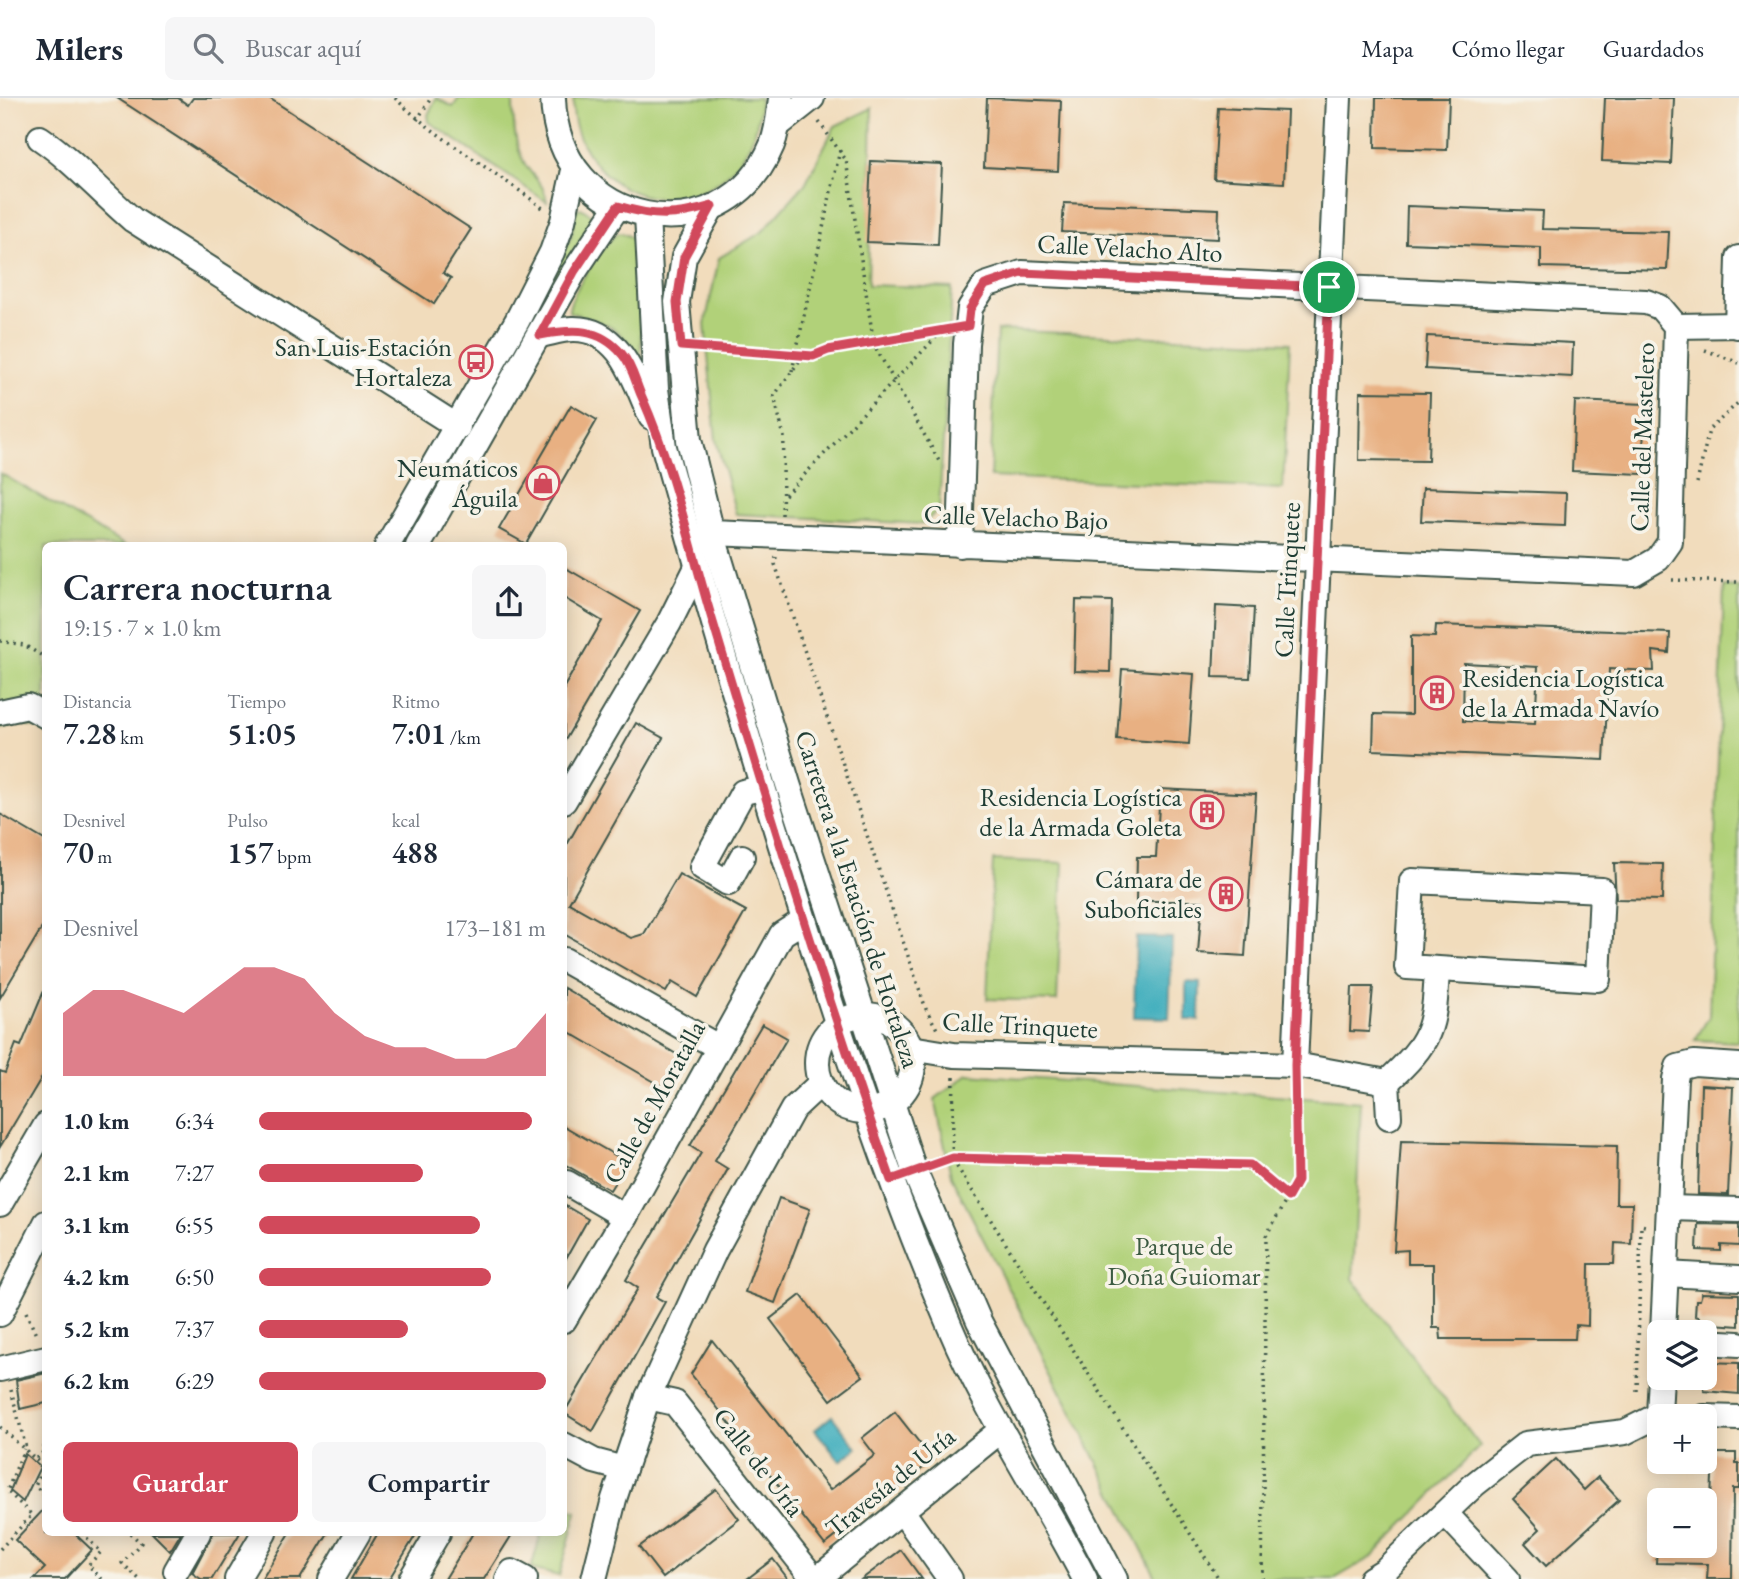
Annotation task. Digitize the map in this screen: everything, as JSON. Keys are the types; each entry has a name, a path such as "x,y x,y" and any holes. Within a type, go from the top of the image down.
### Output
{"street":[{"path":"553,98 554,124 561,149 588,186 618,206 647,215 677,216 712,206 744,186 760,168 778,125 781,98"},
{"name":"Calle Trinquete","path":"1295,1065 1339,98"},
{"path":"778,125 809,100"},
{"path":"40,138 60,151 101,194 133,220 458,427"},
{"path":"389,542 458,427 552,252 563,221 574,170"},
{"path":"420,542 574,272 618,206"},
{"name":"Carretera a la Estación de Hortaleza","path":"712,206 684,257 677,302 689,440 712,533 788,784 914,1170 979,1321 1115,1579"},
{"path":"647,215 656,389 664,447 762,788 837,1024 867,1111 951,1329 1000,1432 1085,1579"},
{"path":"1676,326 1738,326 1739,258"},
{"name":"Calle Velacho Alto","path":"960,545 968,326 970,309 985,285 1022,273 1329,287"},
{"name":"Calle del Mastelero","path":"1318,559 1634,573 1658,559 1670,542 1676,326 1660,307 1646,302 1329,287"},
{"path":"540,335 573,329 593,332 610,342 624,356 664,447"},
{"name":"Calle Velacho Bajo","path":"712,533 1318,559"},
{"path":"567,796 669,623 697,568"},
{"path":"0,712 28,706 42,714"},
{"path":"742,857 727,883 702,867 743,792 762,788"},
{"path":"1412,881 1602,890 1598,979 1437,970 1407,967 1412,881"},
{"name":"Calle de Moratalla","path":"567,1315 625,1217 782,934 804,920"},
{"path":"567,962 718,1047"},
{"path":"1389,1117 1387,1082 1413,1058 1427,1038 1434,1021 1437,970"},
{"path":"863,1015 893,1023 904,1034 914,1063 904,1092 893,1102 867,1111 839,1104 821,1083 817,1067 819,1050 826,1036 837,1024 863,1015"},
{"name":"Calle Trinquete","path":"911,1048 954,1055 1295,1065 1387,1082"},
{"path":"1664,1320 1675,1079 1678,1067 1694,1063 1739,1066"},
{"path":"594,1579 624,1469 648,1397 715,1250 786,1120 793,1109 821,1083"},
{"path":"0,1204 42,1132"},
{"path":"567,1183 625,1217"},
{"path":"1669,1208 1739,1210"},
{"path":"3,1308 42,1231"},
{"path":"1666,1274 1739,1278"},
{"path":"1717,1343 1739,1344"},
{"path":"4,1374 42,1352"},
{"name":"Calle de Uría","path":"648,1397 675,1403 816,1579"},
{"path":"1717,1417 1739,1418"},
{"path":"1371,1579 1384,1571 1475,1484 1526,1444 1625,1432 1647,1421"},
{"name":"Travesía de Uría","path":"816,1579 1000,1432"},
{"path":"567,1447 594,1461 624,1469"},
{"path":"902,1511 950,1579"},
{"path":"1446,1514 1507,1579"},
{"path":"176,1571 196,1536"},
{"path":"237,1579 262,1536"},
{"path":"331,1579 356,1536"},
{"path":"411,1579 436,1536"},
{"path":"508,1579 512,1572 525,1579"}],"path":[{"path":"395,98 417,120 506,178 545,210 547,219"},
{"path":"417,120 431,98"},
{"path":"809,100 846,160 874,345 941,464"},
{"path":"792,372 840,150"},
{"path":"779,536 784,495 784,437 774,396 800,360 828,350 874,345 968,326"},
{"path":"784,495 941,332"},
{"path":"681,346 813,356"},
{"path":"1704,349 1739,363"},
{"path":"1695,494 1709,430 1739,402"},
{"path":"1672,580 1739,582"},
{"path":"0,641 24,645 42,656"},
{"path":"1262,1579 1266,1236 1297,1181 1295,1065"},
{"path":"914,1170 953,1158 1250,1165 1288,1197"},
{"path":"1641,1393 1635,1390 1641,1226 1650,1226"},
{"path":"3,1308 25,1310 42,1349"},
{"path":"0,1549 32,1515 7,1491 26,1451 4,1374"},
{"path":"0,1427 42,1465"},
{"path":"35,1459 42,1452"},
{"path":"42,1471 35,1486 42,1492"},
{"path":"85,1536 101,1552 88,1565 102,1579"},
{"path":"133,1536 141,1543 122,1563 139,1579"}],"green space":[{"path":"436,98 453,107 459,98 513,98 518,149 544,191 547,202 429,122 428,115"},
{"path":"574,98 760,98 754,134 739,162 717,183 690,195 661,198 632,191 605,174 580,140 574,116"},
{"path":"872,108 868,285 952,288 939,509 923,524 736,514 716,440 705,324 719,258 762,232 805,184 835,126"},
{"path":"581,208 596,218 558,274 540,319 531,316 571,237 576,211"},
{"path":"618,233 634,240 640,256 641,357 624,337 610,326 569,312 574,294 588,270"},
{"path":"997,330 1290,343 1283,489 990,477"},
{"path":"0,473 119,542 42,542 42,728 20,724 0,728"},
{"path":"1724,587 1739,588 1739,1042 1695,1040 1709,1017"},
{"path":"993,860 1063,863 1057,1001 987,999"},
{"name":"Parque de Doña Guiomar","path":"968,1074 1361,1102 1353,1279 1480,1446 1372,1557 1334,1579 1157,1579 951,1176 935,1099"},
{"path":"567,1509 577,1512 559,1576 531,1569 540,1536 567,1536"}],"water":[{"path":"1136,937 1172,938 1169,1018 1134,1017"},
{"path":"1186,982 1200,983 1199,1020 1186,1020"},
{"path":"832,1416 857,1448 840,1461 815,1430"}],"building":[{"path":"117,98 178,98 188,105 193,98 269,98 471,229 443,273 451,278 434,304"},
{"path":"987,98 1061,101 1058,171 984,167"},
{"path":"1376,98 1449,98 1447,150 1375,148"},
{"path":"1605,98 1674,98 1671,164 1602,161"},
{"path":"1218,108 1287,111 1284,183 1214,179"},
{"path":"871,161 942,164 938,245 867,242"},
{"path":"1064,203 1219,209 1218,239 1062,232"},
{"path":"1407,206 1543,211 1542,229 1669,232 1667,270 1541,267 1541,248 1406,243"},
{"path":"1427,336 1573,343 1572,377 1425,369"},
{"path":"1360,392 1430,393 1428,461 1359,460"},
{"path":"1575,401 1645,404 1642,474 1572,471"},
{"path":"571,405 597,420 527,542 499,529"},
{"path":"1423,488 1566,493 1565,526 1421,521"},
{"path":"567,569 640,611 567,737 567,682 602,621 567,600"},
{"path":"1076,600 1112,601 1110,672 1074,671"},
{"path":"1216,606 1254,608 1250,678 1213,677"},
{"name":"Residencia Logística de la Armada Navío","path":"1436,625 1670,633 1669,653 1653,651 1654,671 1609,669 1604,760 1373,750 1374,714 1411,715 1411,636 1435,637","holes":["1464,663 1538,667 1535,724 1463,721"]},
{"path":"1122,669 1194,674 1189,744 1117,739"},
{"path":"636,723 663,738 569,903 631,938 644,934 679,874 746,911 697,997 672,982 666,992 567,936 567,845"},
{"path":"1160,789 1256,794 1245,956 1198,953 1202,901 1136,901 1137,857 1156,857"},
{"path":"0,814 42,839 42,928 0,998"},
{"path":"1614,863 1663,864 1662,900 1616,899"},
{"path":"1352,987 1373,987 1369,1032 1350,1031"},
{"path":"567,990 683,1058 665,1088 567,1031"},
{"path":"42,996 42,1077 0,1147 0,1071 5,1073 16,1044 21,1046"},
{"path":"762,1024 787,1038 715,1161 728,1169 656,1297 665,1302 593,1431 567,1415 567,1408 638,1288 626,1280 701,1153 690,1146"},
{"path":"1701,1085 1733,1087 1728,1195 1698,1194"},
{"path":"567,1128 627,1162 610,1190 567,1166"},
{"path":"1401,1141 1617,1146 1616,1204 1632,1204 1631,1244 1615,1243 1614,1264 1589,1264 1588,1326 1576,1325 1575,1339 1441,1339 1440,1328 1433,1328 1433,1264 1408,1264 1408,1250 1394,1251"},
{"path":"779,1198 810,1209 775,1303 745,1292"},
{"path":"567,1207 588,1219 567,1257"},
{"path":"1698,1224 1739,1225 1739,1246 1721,1245 1721,1251 1697,1250"},
{"path":"1702,1293 1739,1294 1739,1326 1717,1324 1717,1320 1700,1320 1695,1316 1696,1300 1700,1300"},
{"path":"801,1295 863,1376 831,1400 770,1319"},
{"path":"712,1340 830,1490 875,1455 862,1438 895,1412 933,1460 825,1545 691,1374"},
{"path":"1717,1362 1739,1363 1739,1394 1704,1391 1717,1390"},
{"path":"42,1374 42,1404 20,1409 16,1380"},
{"path":"1717,1453 1736,1453 1739,1489 1733,1489 1732,1579 1707,1579 1708,1564 1656,1563 1656,1558 1717,1558 1717,1488 1712,1488 1712,1474 1717,1474"},
{"path":"25,1454 40,1467 23,1502 10,1491"},
{"path":"1556,1459 1584,1490 1598,1477 1619,1500 1546,1566 1525,1543 1540,1529 1513,1499"},
{"path":"716,1489 739,1519 663,1578 639,1547"},
{"path":"42,1511 42,1536 77,1536 92,1550 65,1579 34,1579 45,1568 15,1540"},
{"path":"155,1536 179,1536 170,1551"},
{"path":"211,1536 238,1536 212,1579 201,1579 192,1573"},
{"path":"288,1536 326,1536 300,1579 262,1579"},
{"path":"376,1536 415,1536 389,1579 351,1579"},
{"path":"471,1536 511,1536 484,1579 445,1579"},
{"path":"901,1550 922,1579 862,1579"},
{"path":"773,1559 788,1579 747,1579"}],"place":[{"name":"San Luis-Estación Hortaleza","path":"476,362"},
{"name":"Neumáticos Águila","path":"543,483"},
{"name":"Residencia Logística de la Armada Navío","path":"1437,693"},
{"name":"Residencia Logística de la Armada Goleta","path":"1207,812"},
{"name":"Cámara de Suboficiales","path":"1226,894"}],"route":[{"path":"618,206 647,215 677,216 712,206 684,257 677,302 681,346 813,356 828,350 874,345 968,326 970,309 985,285 1022,273 1329,287 1295,1065 1297,1181 1288,1197 1250,1165 953,1158 891,1180 837,1024 762,788 664,447 624,356 610,342 593,332 573,329 540,335 574,272 618,206"}]}
